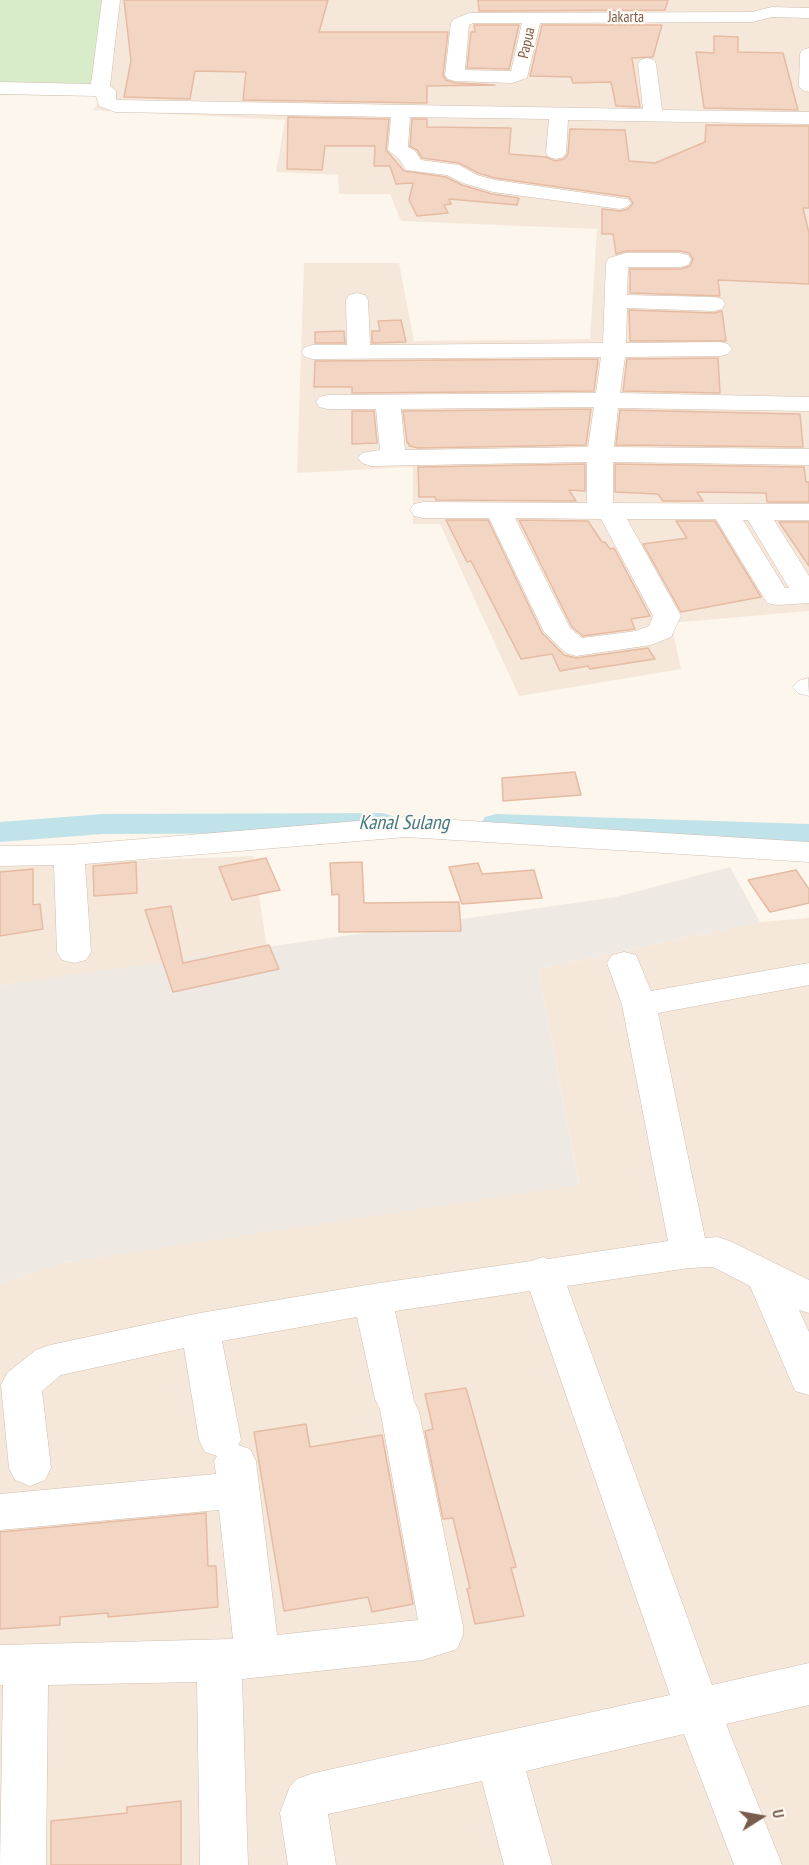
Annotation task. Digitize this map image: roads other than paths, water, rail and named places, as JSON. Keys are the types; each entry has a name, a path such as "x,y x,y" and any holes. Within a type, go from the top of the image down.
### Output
{"street":[{"path":"100,90 111,0"},
{"name":"Jakarta","path":"455,75 460,23 470,18 477,8 532,18 752,17 767,6 809,12"},
{"name":"Papua","path":"455,75 513,77 520,74 532,18"},
{"path":"809,54 809,86"},
{"path":"647,64 653,115"},
{"path":"0,88 100,90 106,91 106,102 115,106 809,118"},
{"path":"401,112 398,150 408,155 413,166 452,169 470,179 493,186 620,203"},
{"path":"556,153 559,114"},
{"path":"498,510 558,632 576,647 641,639 661,631 667,616 604,510 600,454 614,349 618,262 624,260 680,260"},
{"path":"357,300 359,351"},
{"path":"615,301 714,304"},
{"path":"314,352 720,349"},
{"path":"328,402 607,400 809,404"},
{"path":"388,401 382,458 600,454 809,457"},
{"path":"423,510 809,512"},
{"path":"725,512 777,597 804,596 805,592 757,513"},
{"path":"0,856 69,855 406,827 809,852"},
{"path":"69,855 74,952"},
{"path":"624,963 639,1005 689,1253"},
{"path":"639,1005 809,974"},
{"path":"30,1468 21,1385 50,1361 200,1329 373,1299 543,1272 689,1253 718,1252 809,1298"},
{"path":"543,1272 698,1710 758,1865"},
{"path":"765,1275 809,1380"},
{"path":"22,1865 13,1664 238,1659 423,1640 441,1635 397,1406 373,1299"},
{"path":"200,1329 232,1464 238,1659 224,1865"},
{"path":"0,1512 232,1464"},
{"path":"312,1865 304,1813 307,1802 314,1795 498,1756 809,1684"},
{"path":"498,1756 528,1865"}],"waterway":[{"name":"Kanal Sulang","path":"0,832 103,824 382,823"},
{"name":"Kanal Sulang","path":"496,824 809,834"}]}
